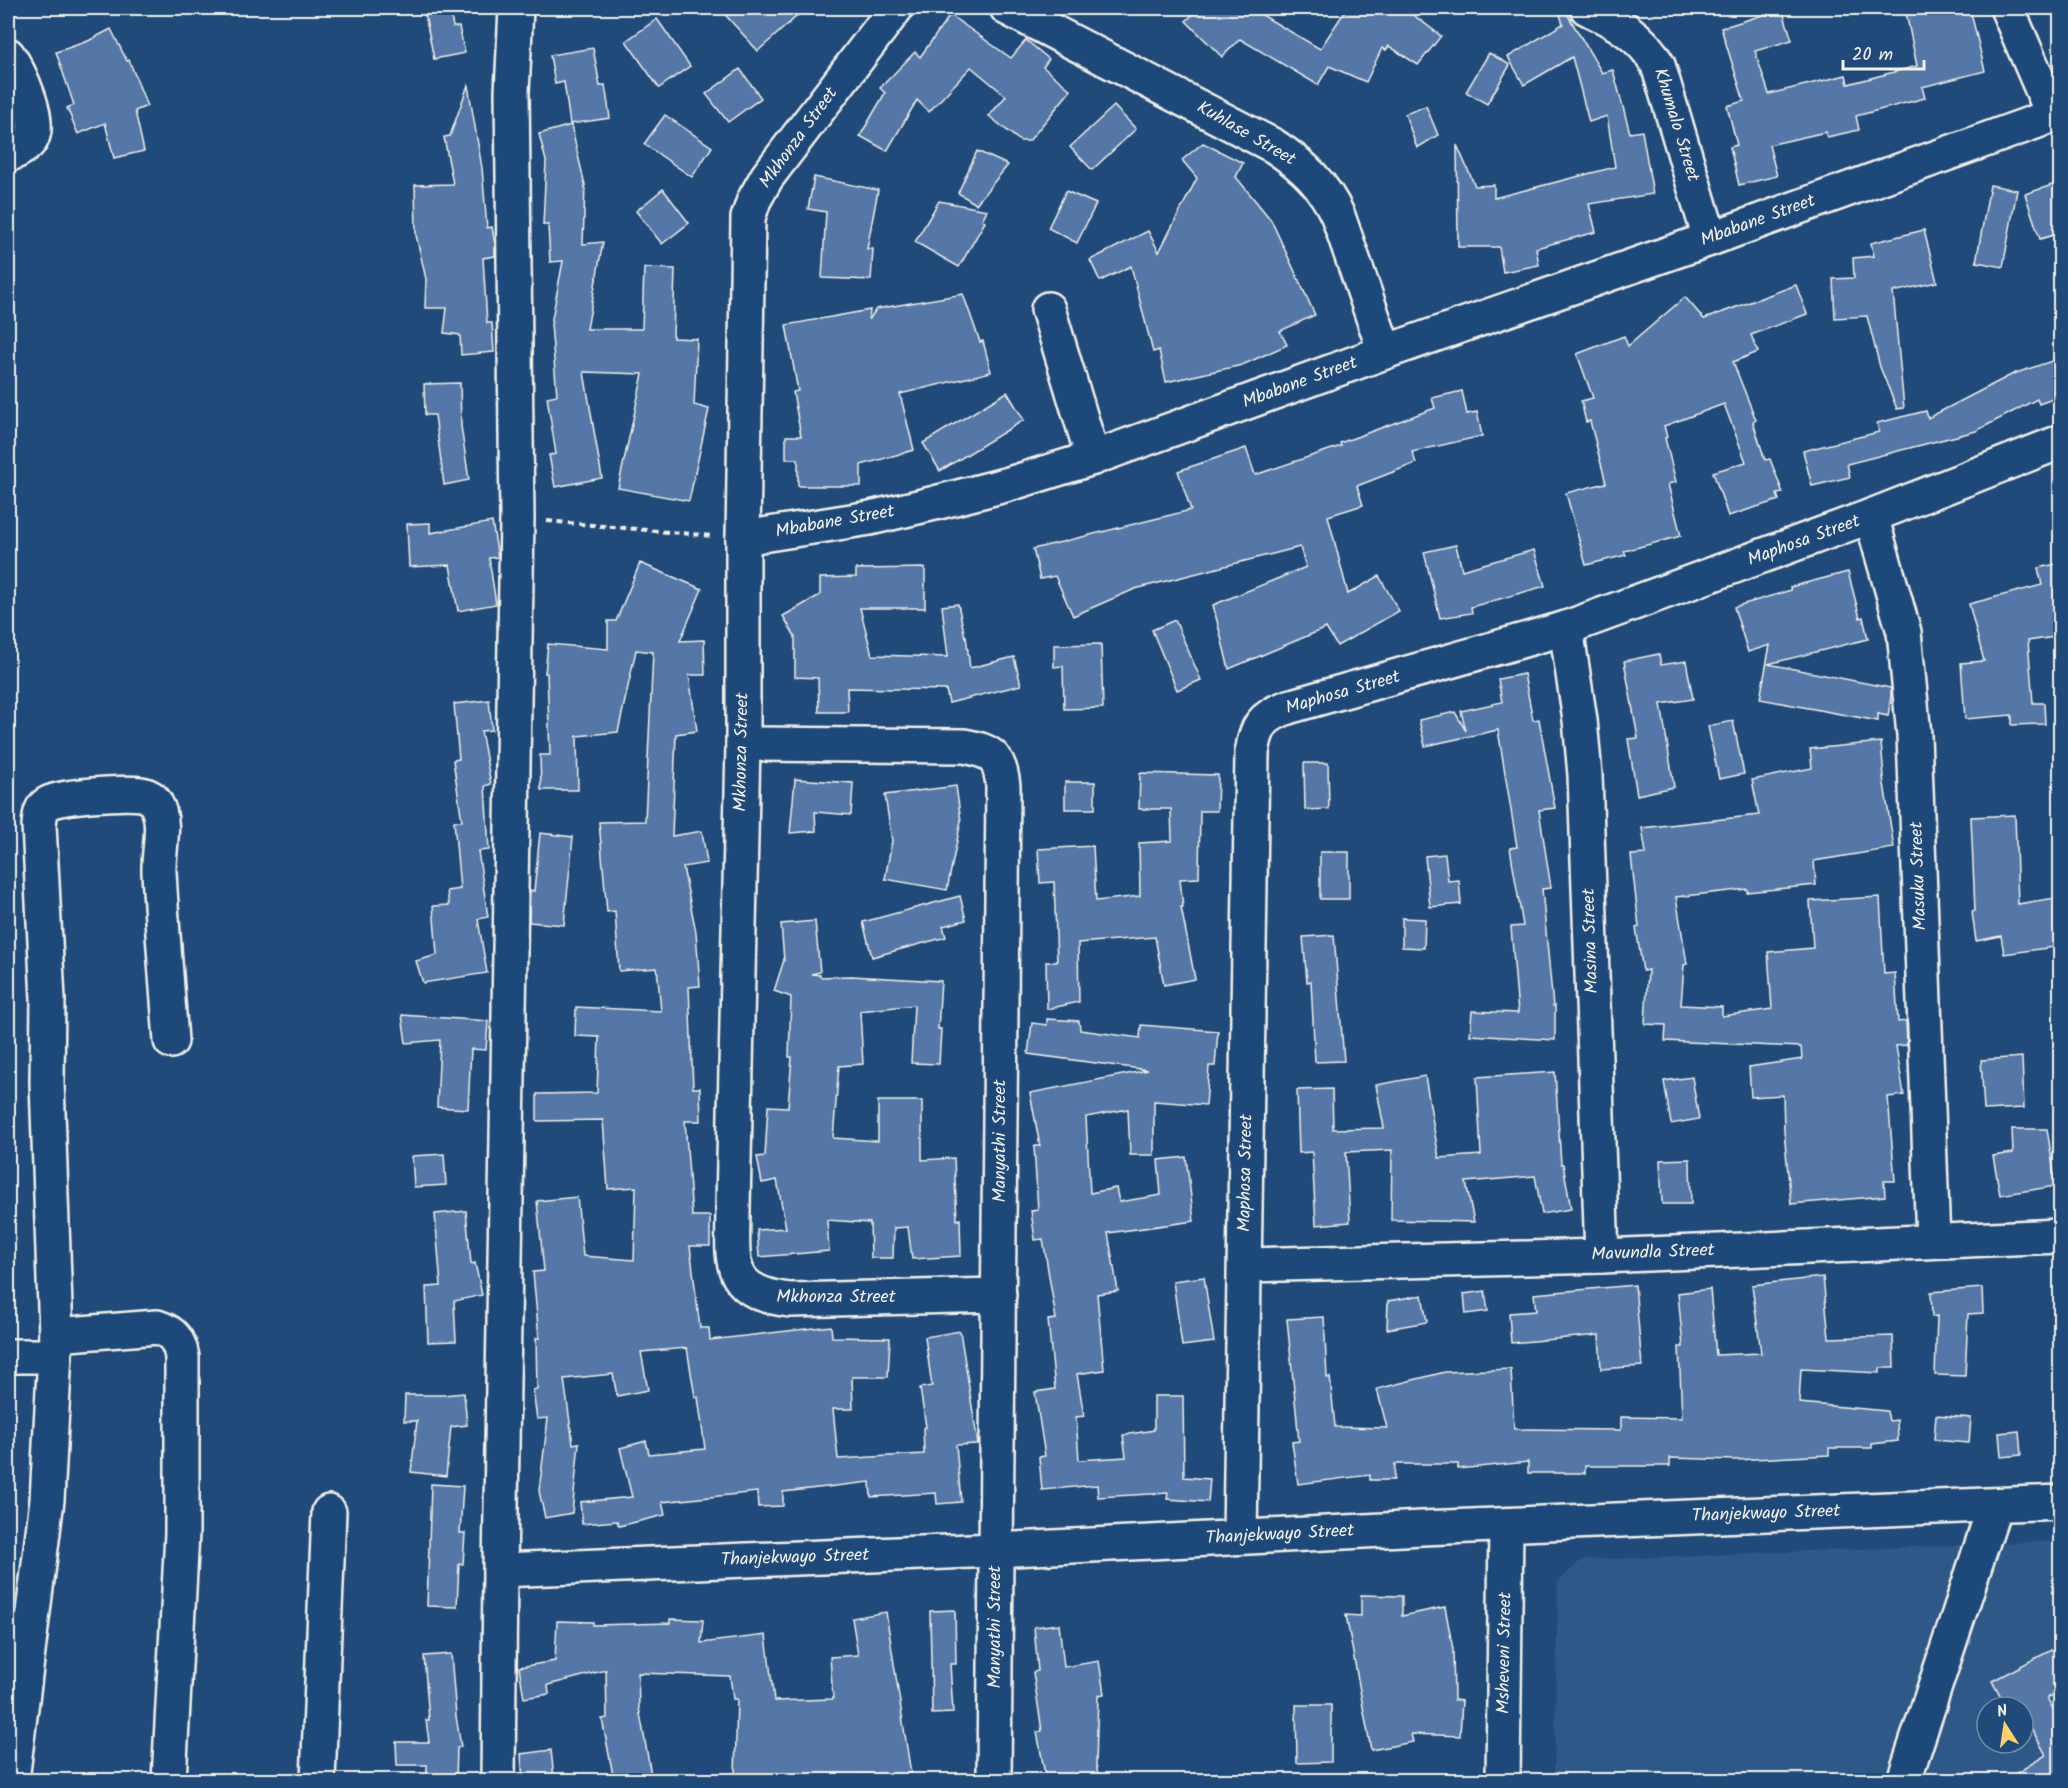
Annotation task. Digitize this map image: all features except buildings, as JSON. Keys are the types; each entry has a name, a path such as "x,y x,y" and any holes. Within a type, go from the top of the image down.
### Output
{"street":[{"path":"498,1780 517,518 512,92 516,8"},
{"name":"Mkhonza Street","path":"896,8 767,177 751,208 747,234 743,744 734,1262 741,1281 754,1292 790,1300 999,1295"},
{"name":"Kuhlase Street","path":"1007,8 1274,147 1298,162 1316,179 1330,198 1384,352"},
{"name":"Khumalo Street","path":"1587,8 1614,21 1639,38 1659,65 1710,239"},
{"path":"2007,8 2057,114"},
{"path":"8,55 20,75 33,114 34,132 31,140 25,146 8,155"},
{"name":"Mbabane Street","path":"743,538 870,518 1009,484 1093,458 1384,352 1710,239 2057,114"},
{"path":"1048,309 1093,458"},
{"name":"Maphosa Street","path":"1240,1537 1252,753 1255,732 1268,717 1288,707 1566,628 1871,516 2061,442"},
{"name":"Masuku Street","path":"1871,516 1904,633 1914,735 1933,1241"},
{"name":"Masina Street","path":"1566,628 1580,720 1585,775 1602,1256"},
{"name":"Manyathi Street","path":"743,744 964,746 983,749 994,758 1001,772 994,1780"},
{"path":"12,1780 47,1500 56,1345 47,1083 48,999 39,825 42,809 48,803 70,798 142,794 150,797 156,803 161,831 159,872 171,1041"},
{"name":"Mavundla Street","path":"1245,1265 1602,1256 2061,1236"},
{"path":"8,1356 157,1327 170,1331 177,1339 182,1356 182,1533 169,1780"},
{"name":"Thanjekwayo Street","path":"500,1570 2061,1502"},
{"path":"1904,1780 1995,1505"},
{"path":"318,1780 329,1512"},
{"name":"Msheveni Street","path":"1503,1780 1506,1525"}],"path":[{"path":"517,518 743,538"}],"shaded area":[{"path":"2060,1541 2060,1780 1554,1780 1558,1582 1581,1560"}]}
